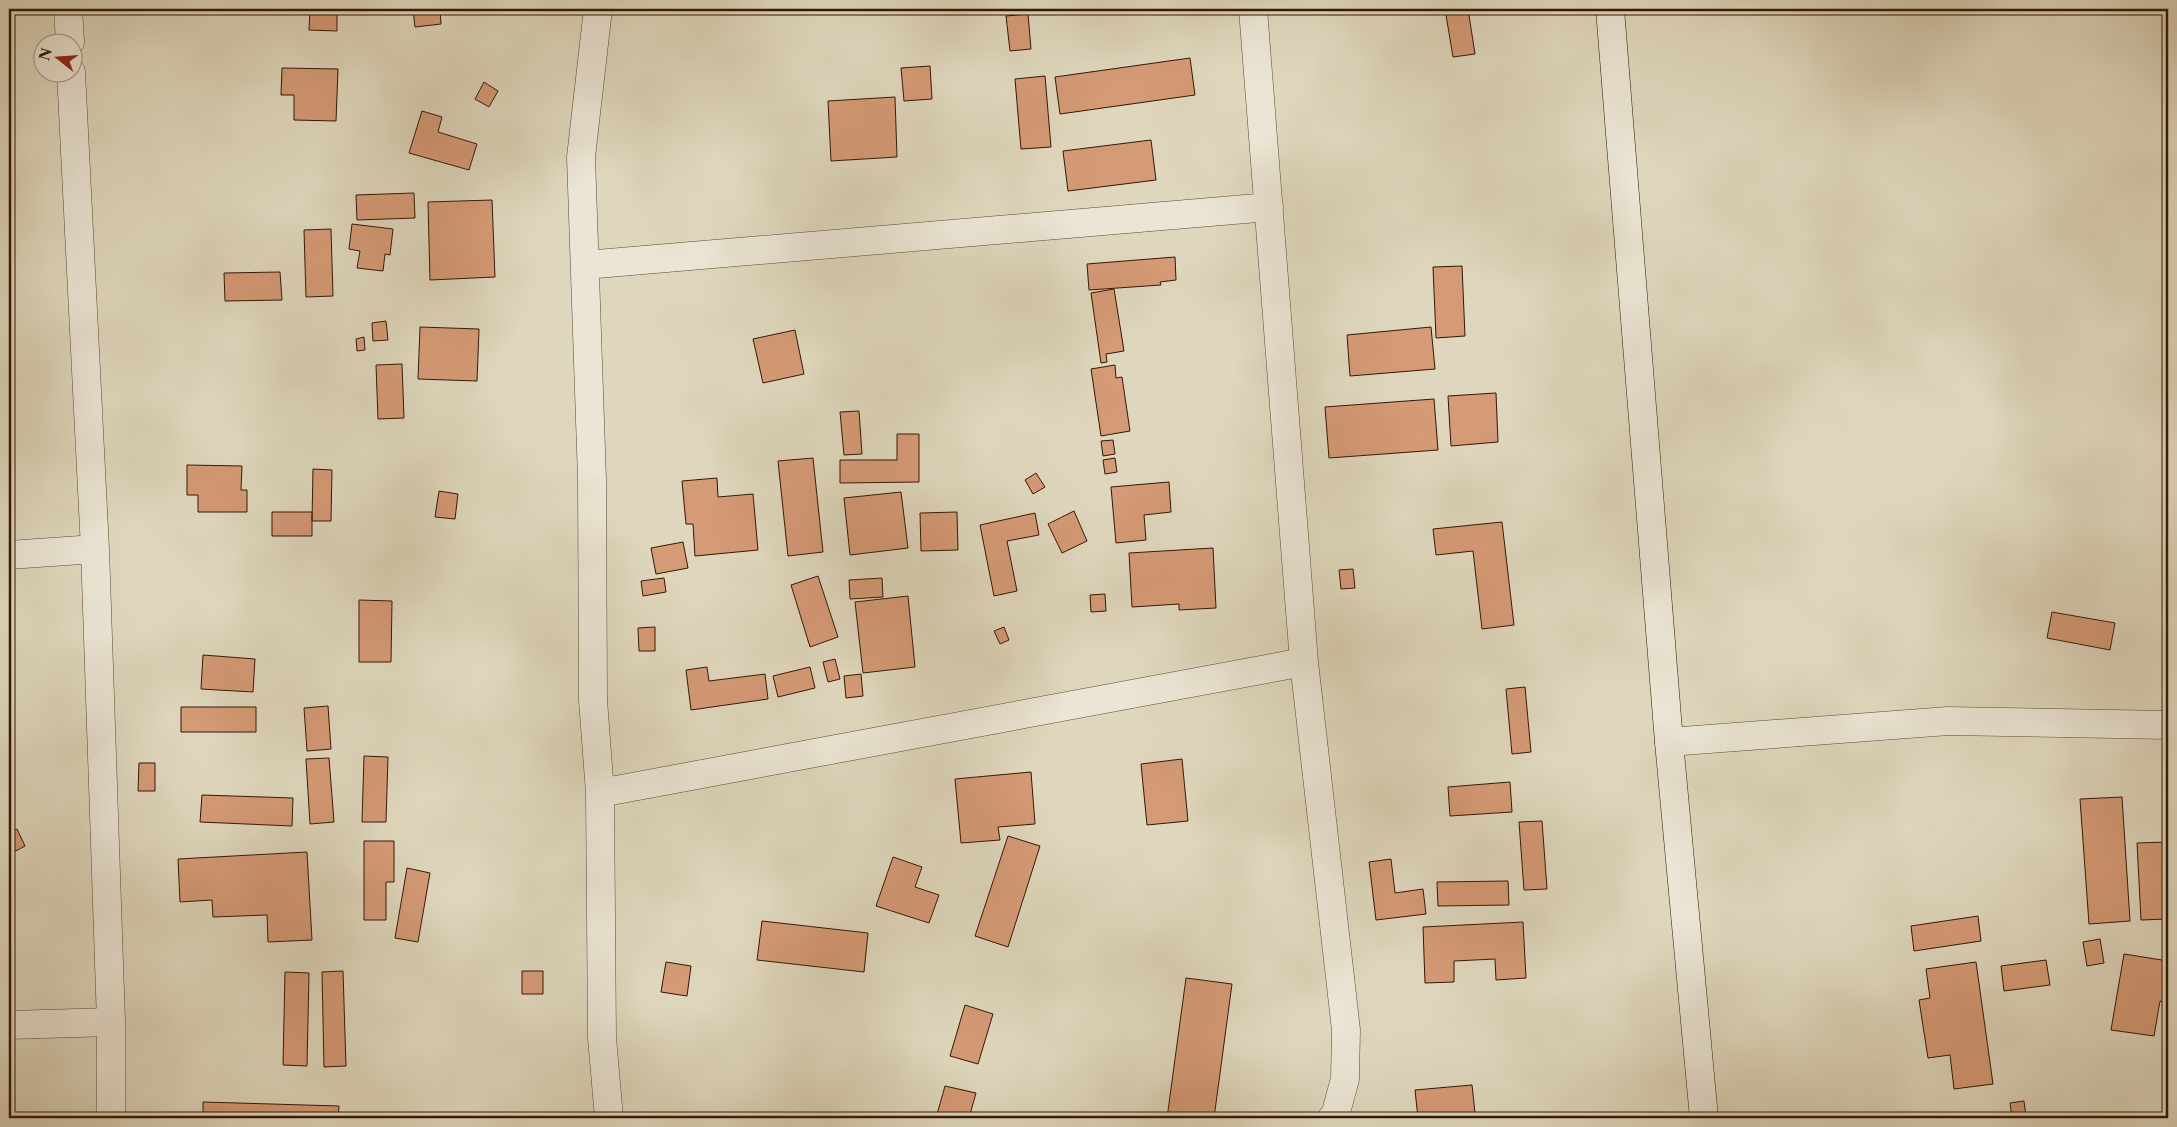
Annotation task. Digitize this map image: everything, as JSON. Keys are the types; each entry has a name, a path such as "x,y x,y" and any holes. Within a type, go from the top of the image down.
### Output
{"street":[{"path":"68,9 69,32"},
{"path":"598,9 582,158 592,480 593,700 600,793 602,1038 609,1118"},
{"path":"1253,9 1304,662 1346,1030 1344,1079 1335,1117"},
{"path":"1610,9 1669,742 1704,1118"},
{"path":"71,82 94,549 111,1022 111,1118"},
{"path":"585,265 1268,207"},
{"path":"9,555 94,549"},
{"path":"600,793 1304,662"},
{"path":"1669,742 1948,721 2168,725"},
{"path":"9,1024 111,1022"}],"building":[{"path":"310,9 337,9 337,31 309,30"},
{"path":"413,9 440,9 441,24 415,27"},
{"path":"1445,9 1468,9 1475,54 1453,57"},
{"path":"1028,14 1031,49 1010,51 1006,16"},
{"path":"1190,58 1195,95 1060,114 1055,77"},
{"path":"930,66 932,99 904,101 901,68"},
{"path":"282,68 338,69 336,121 294,120 294,95 281,95"},
{"path":"1045,76 1051,147 1021,149 1015,79"},
{"path":"484,82 498,91 489,107 475,99"},
{"path":"895,97 897,157 831,161 828,101"},
{"path":"422,111 442,117 438,132 477,144 469,170 409,153"},
{"path":"1151,140 1156,180 1068,191 1063,151"},
{"path":"414,193 415,218 357,220 356,195"},
{"path":"492,200 495,277 430,280 428,202"},
{"path":"352,224 393,229 390,255 385,254 383,271 357,268 360,251 349,249"},
{"path":"331,229 333,296 306,297 304,230"},
{"path":"1175,257 1176,280 1160,282 1161,285 1089,290 1087,264"},
{"path":"1462,266 1465,336 1436,338 1433,267"},
{"path":"280,272 282,300 225,301 224,273"},
{"path":"1114,289 1124,351 1106,354 1107,362 1101,363 1091,293"},
{"path":"386,321 388,340 373,341 372,323"},
{"path":"420,327 479,329 477,381 418,379"},
{"path":"1431,327 1435,369 1350,376 1347,335"},
{"path":"795,330 804,374 763,383 753,339"},
{"path":"364,337 365,350 357,351 356,339"},
{"path":"402,364 404,418 378,419 376,365"},
{"path":"1115,365 1116,378 1122,377 1130,431 1101,436 1091,369"},
{"path":"1496,393 1498,442 1451,446 1448,396"},
{"path":"1434,399 1438,450 1329,458 1325,407"},
{"path":"859,411 862,454 844,455 840,412"},
{"path":"897,434 919,434 919,482 840,483 840,460 897,460"},
{"path":"1113,440 1115,454 1103,456 1101,441"},
{"path":"813,458 823,552 788,556 778,461"},
{"path":"1115,458 1117,472 1105,474 1103,460"},
{"path":"187,465 242,466 241,490 247,490 247,512 198,512 198,495 187,495"},
{"path":"313,469 332,470 331,521 312,521"},
{"path":"1036,473 1045,487 1033,494 1025,480"},
{"path":"717,478 718,497 753,494 758,550 695,556 693,524 686,524 682,481"},
{"path":"1169,482 1171,512 1144,515 1146,540 1116,543 1111,487"},
{"path":"439,491 458,494 455,519 435,517"},
{"path":"901,492 908,548 850,555 844,498"},
{"path":"1074,511 1087,541 1062,553 1048,524"},
{"path":"272,512 312,512 312,536 272,536"},
{"path":"957,512 958,550 921,551 920,513"},
{"path":"1035,513 1039,535 1007,541 1017,591 994,596 980,525"},
{"path":"1502,522 1514,625 1482,629 1473,551 1436,555 1433,529"},
{"path":"683,542 688,568 656,574 651,548"},
{"path":"1213,548 1216,608 1179,610 1179,604 1132,607 1129,553"},
{"path":"1353,569 1355,588 1341,589 1339,570"},
{"path":"818,576 838,637 810,647 791,585"},
{"path":"664,578 666,592 643,596 641,581"},
{"path":"882,578 883,597 850,599 849,580"},
{"path":"1105,594 1106,611 1091,612 1090,595"},
{"path":"908,596 915,667 863,673 855,602"},
{"path":"359,600 392,601 391,662 359,662"},
{"path":"2052,612 2115,623 2110,650 2047,638"},
{"path":"655,627 655,651 639,651 638,628"},
{"path":"1004,627 1009,640 1000,644 994,631"},
{"path":"203,655 255,659 253,692 201,689"},
{"path":"835,659 840,679 828,682 823,662"},
{"path":"707,667 709,681 765,674 768,699 691,710 686,670"},
{"path":"810,667 815,688 778,697 773,676"},
{"path":"861,674 863,696 846,698 844,676"},
{"path":"1525,687 1531,752 1512,754 1506,689"},
{"path":"328,706 331,749 307,751 304,708"},
{"path":"181,707 256,707 256,732 181,732"},
{"path":"364,756 388,757 386,822 362,822"},
{"path":"329,758 334,822 310,824 306,759"},
{"path":"1182,759 1188,821 1147,825 1141,764"},
{"path":"139,763 155,763 155,791 138,791"},
{"path":"1031,772 1035,824 998,827 1000,840 961,843 955,779"},
{"path":"1510,782 1512,812 1450,816 1448,787"},
{"path":"202,795 293,798 292,826 200,822"},
{"path":"2122,797 2130,921 2089,924 2080,799"},
{"path":"1542,821 1547,889 1524,890 1519,822"},
{"path":"17,829 25,846 12,853 9,845 9,833"},
{"path":"1008,836 1040,846 1008,947 975,936"},
{"path":"364,841 394,841 394,882 386,882 386,920 364,920"},
{"path":"2168,842 2168,919 2141,920 2137,843"},
{"path":"307,852 312,940 268,942 267,915 213,917 212,900 180,902 178,859"},
{"path":"893,857 922,867 915,887 939,895 929,923 876,906"},
{"path":"1391,859 1395,893 1423,889 1426,914 1376,920 1369,862"},
{"path":"407,868 430,873 418,942 395,938"},
{"path":"1508,881 1509,905 1438,906 1437,882"},
{"path":"1978,916 1981,941 1914,951 1911,926"},
{"path":"762,921 868,933 864,972 757,960"},
{"path":"1523,922 1526,978 1496,980 1495,959 1454,961 1454,982 1425,983 1423,927"},
{"path":"2100,939 2104,963 2087,966 2083,942"},
{"path":"2124,954 2168,961 2166,1003 2160,1001 2154,1036 2111,1030"},
{"path":"2046,960 2050,985 2004,991 2001,966"},
{"path":"666,962 691,966 687,996 661,992"},
{"path":"1976,962 1993,1084 1954,1089 1950,1055 1928,1058 1919,1000 1930,998 1926,969"},
{"path":"343,971 346,1066 324,1067 322,972"},
{"path":"522,971 543,971 543,994 522,994"},
{"path":"285,972 309,973 307,1066 283,1065"},
{"path":"1186,978 1232,984 1214,1118 1167,1118"},
{"path":"965,1005 993,1014 978,1064 950,1056"},
{"path":"1472,1085 1475,1113 1418,1118 1415,1090"},
{"path":"945,1086 976,1093 969,1118 936,1118"},
{"path":"2024,1101 2026,1116 2012,1118 2010,1103"},
{"path":"203,1102 339,1106 338,1118 203,1118"},
{"path":"1109,1113 1145,1118 1108,1118"}]}
